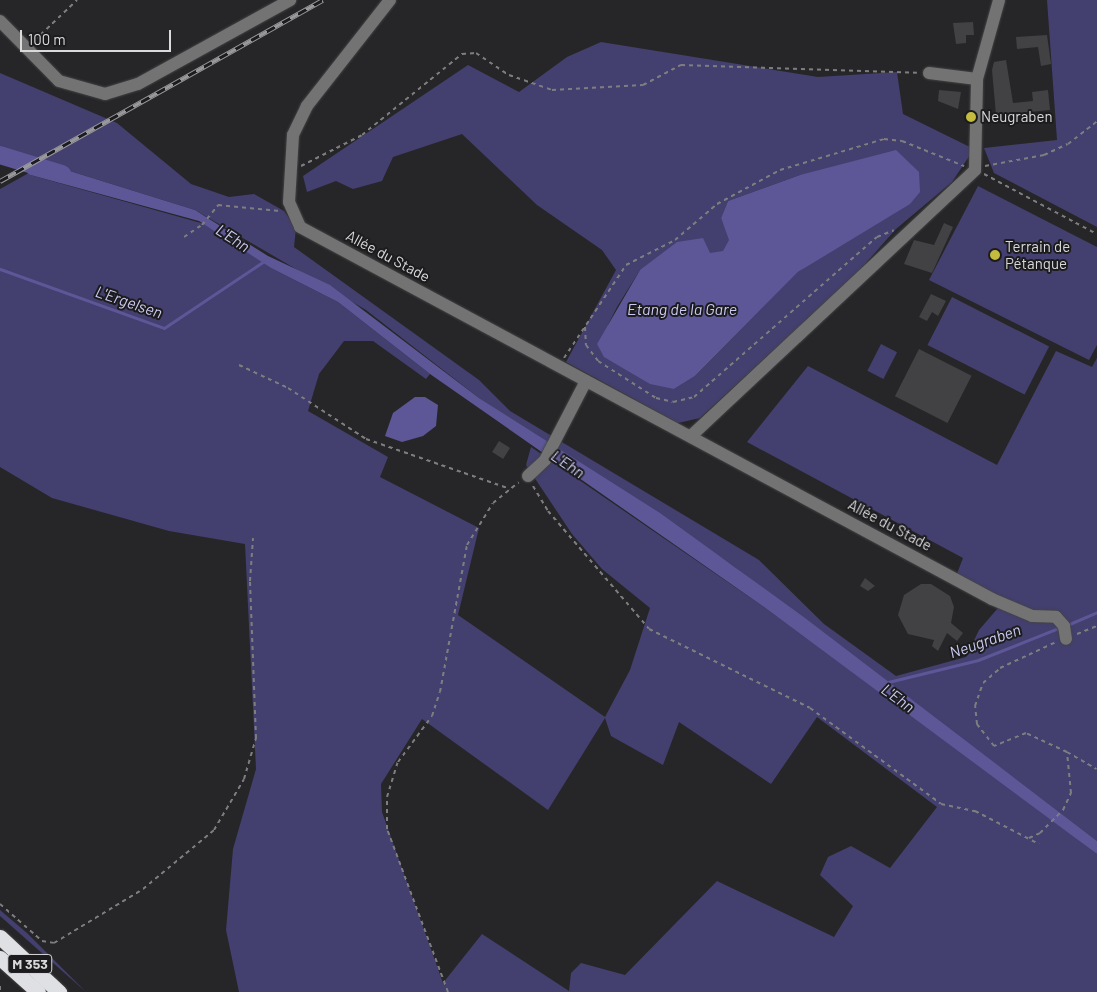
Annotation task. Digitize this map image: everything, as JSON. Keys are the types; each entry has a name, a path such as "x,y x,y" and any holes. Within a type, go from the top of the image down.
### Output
{"highway":[{"name":"M 353","path":"0,937 59,992"},
{"name":"M 353","path":"0,958 38,992"},
{"name":"M 353","path":"43,976 64,992"}],"street":[{"path":"0,21 51,75 68,85 94,93 116,92 290,0"},
{"path":"291,209 290,170 293,135 307,106 390,0"},
{"path":"691,436 975,168 977,79 999,0"},
{"path":"929,73 977,79"},
{"name":"Allée du Stade","path":"291,209 300,227 992,599 1032,616 1056,618 1066,639"},
{"path":"528,476 545,460 586,381"}],"path":[{"path":"26,49 77,0"},
{"path":"290,170 315,162 362,135 462,54 476,53 510,75 552,90 643,85 681,64 929,73"},
{"path":"975,168 1044,155 1068,144 1097,121"},
{"path":"559,366 626,264 675,240 717,204 780,170 884,139 902,141 922,153 975,168 1097,234"},
{"path":"184,237 202,225 209,214 218,206 263,212 291,209"},
{"path":"585,327 586,345 598,361 656,398 673,402 694,397 877,237 916,225"},
{"path":"239,365 288,388 366,439 510,489"},
{"path":"448,992 387,829 387,797 398,762 432,716 440,692 467,545 493,502 528,476 548,512 649,629 810,708 941,804 975,811 1039,844"},
{"path":"0,904 42,941 54,942 144,889 214,830 244,779 256,738 250,581 253,538"},
{"path":"1097,626 1000,668 983,683 975,706 977,724 994,746 1026,733 1067,752 1097,769"},
{"path":"1029,838 1051,823 1063,810 1071,793 1067,752"}],"shaded area":[{"path":"1047,0 1097,0 1097,227 994,173 984,148 1057,140"},
{"path":"601,42 818,77 897,72 903,114 974,149 952,182 896,229 857,273 700,418 678,423 566,362 616,270 602,250 537,205 462,134 393,157 382,181 353,189 336,181 307,192 303,176 468,65 519,92 567,57","holes":["800,175 858,232 798,272 695,376 674,389 608,325 640,270 723,252 730,240 721,218 728,201"]},
{"path":"0,73 117,123 191,184 229,197 254,194 284,211 296,228 294,247 479,380 510,411 759,560 824,624 896,676 966,657 979,630 998,608 953,584 963,558 747,442 808,366 997,465 1056,351 1092,367 1097,358 1097,841 732,565 479,398 366,310 195,210 44,163 0,157"},
{"path":"27,174 208,225 271,268 338,302 430,374 426,379 373,341 344,341 319,374 308,411 388,457 380,477 479,528 458,615 605,717 630,670 650,608 602,569 572,534 526,465 531,447 764,607 1097,854 1097,992 239,992 226,930 233,849 256,769 245,544 169,531 52,498 0,467 0,189","holes":["817,717 937,807 890,868 851,846 828,857 820,875 853,906 834,937 717,881 625,975 581,963 571,973 569,991 482,934 443,983 382,812 381,784 422,719 548,810 605,718 611,736 663,765 679,722 771,784"]},
{"path":"978,186 1097,247 1097,345 1089,360 929,280"},
{"path":"952,297 1049,346 1025,395 927,345"},
{"path":"881,344 897,352 883,379 867,371"},
{"path":"0,910 27,933 86,992 0,916"}],"water":[{"name":"Etang de la Gare","path":"896,150 919,172 920,192 910,204 798,272 695,376 674,389 650,384 604,357 597,344 640,270 677,242 703,238 710,253 723,251 729,240 721,218 728,201 800,175"},
{"path":"44,163 195,210 268,256 330,285 479,398 660,513 805,618 1097,841 1097,854 764,607 430,374 338,302 271,268 199,221 27,174"},
{"path":"415,397 425,397 438,405 436,426 423,436 402,442 385,436 393,413"}],"building":[{"path":"973,22 974,35 966,35 966,43 956,44 953,23"},
{"path":"1047,35 1051,64 1041,66 1038,47 1017,49 1016,37"},
{"path":"1006,60 1013,103 1033,101 1032,92 1048,90 1050,110 996,115 992,70 994,62"},
{"path":"939,90 961,92 958,109 938,101"},
{"path":"944,223 953,227 932,273 904,264 914,240 934,245"},
{"path":"931,294 946,301 938,316 932,312 927,321 919,317"},
{"path":"919,349 972,376 948,423 895,396"},
{"path":"499,441 510,448 503,459 492,452"},
{"path":"865,578 875,586 868,591 860,586"},
{"path":"921,584 931,584 950,596 954,607 951,623 963,633 957,641 947,633 938,651 932,646 934,640 908,634 898,615 904,595"}],"waterway":[{"name":"L'Ehn","path":"0,155 62,174"},
{"name":"L'Ergelsen","path":"0,269 164,328 264,261"},
{"name":"Neugraben","path":"1067,625 1097,612"},
{"name":"Neugraben","path":"884,683 978,660 1061,627"}],"railway":[{"path":"0,181 323,0"}],"place":[{"name":"Neugraben","path":"971,117"},
{"name":"Terrain de Pétanque","path":"995,255"}]}
